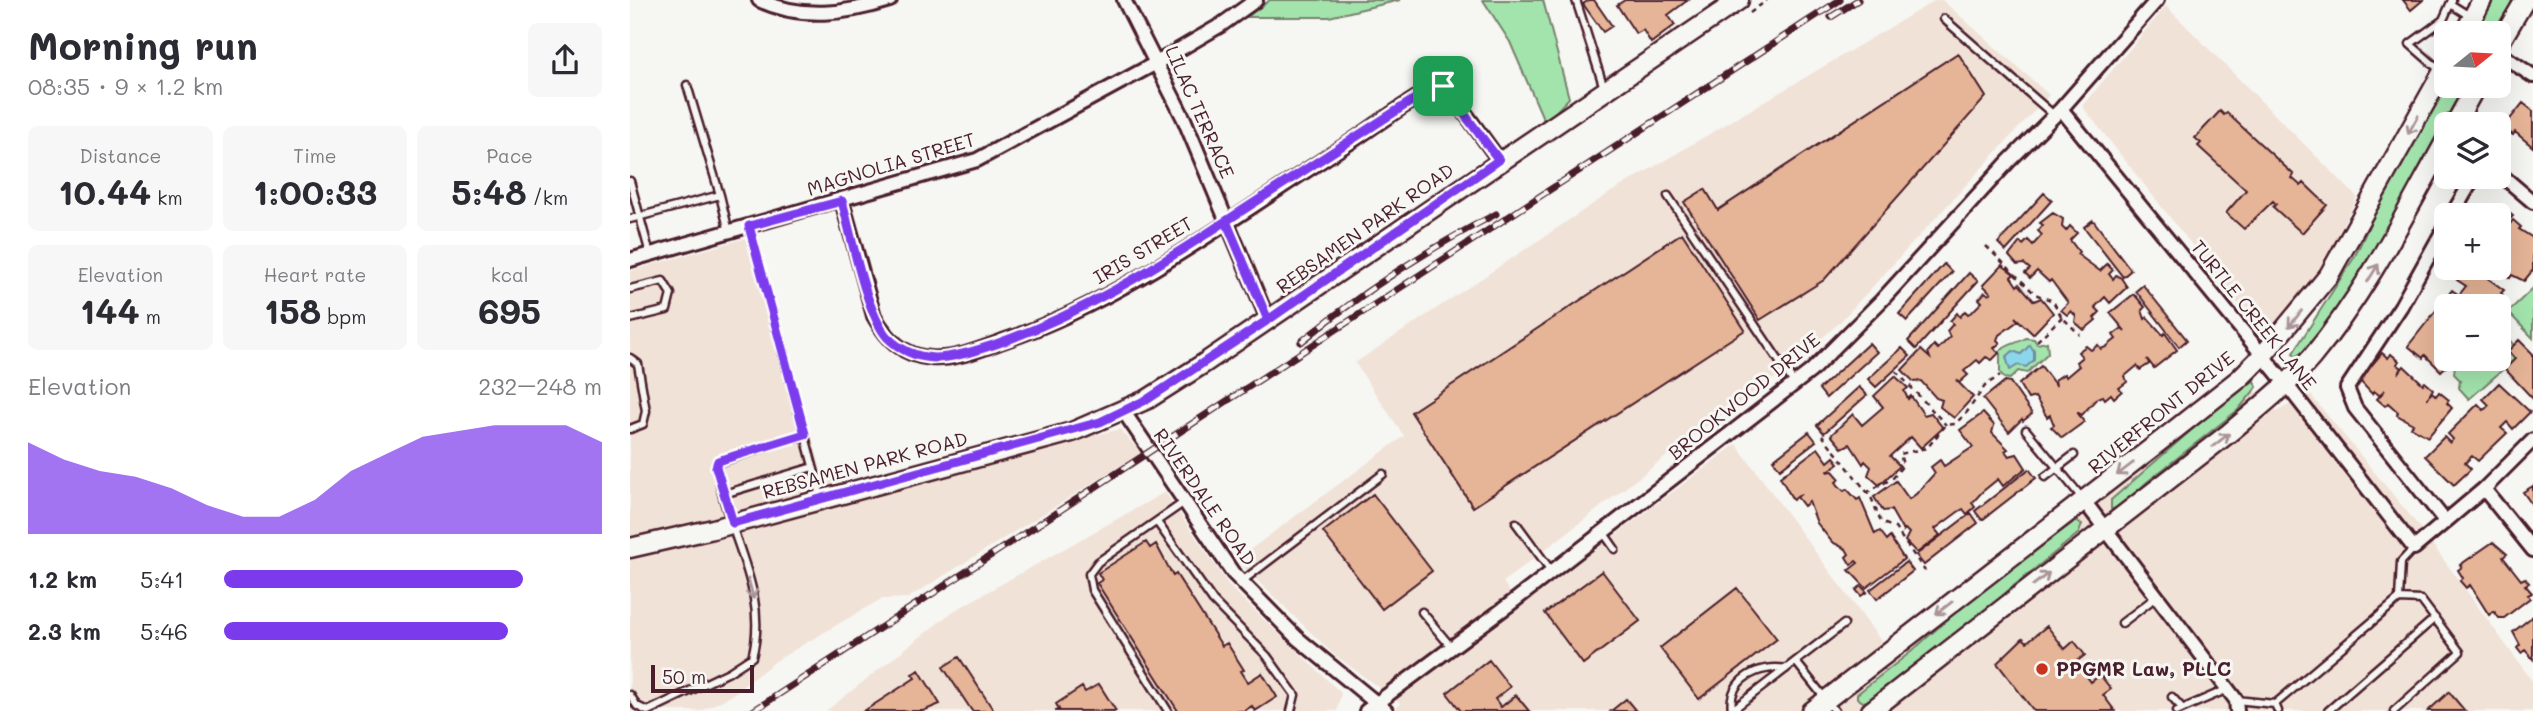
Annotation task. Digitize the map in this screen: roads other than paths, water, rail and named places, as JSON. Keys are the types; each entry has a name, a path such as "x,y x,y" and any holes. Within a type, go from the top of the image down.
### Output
{"street":[{"path":"759,0 802,13 890,0"},
{"name":"LILAC TERRACE","path":"1124,0 1158,62 1268,320"},
{"name":"MAGNOLIA STREET","path":"630,260 977,160 1158,62 1256,0"},
{"name":"REBSAMEN PARK ROAD","path":"630,548 1072,432 1124,412 1203,365 1499,160 1739,0"},
{"name":"BROOKWOOD DRIVE","path":"1376,709 1795,385 1872,311 2058,113 2157,0"},
{"path":"2470,21 2482,0"},
{"path":"2511,24 2525,0"},
{"path":"2511,61 2533,76"},
{"name":"IRIS STREET","path":"842,201 869,298 881,329 903,350 932,358 980,349 1054,321 1137,277 1439,86 1447,88 1499,160"},
{"name":"RIVERFRONT DRIVE","path":"1824,707 2239,379 2263,355 2329,275 2434,89"},
{"name":"TURTLE CREEK LANE","path":"2058,113 2263,355 2414,548"},
{"path":"1871,711 2229,433 2286,384 2345,315 2375,269 2434,162"},
{"path":"2511,183 2533,202"},
{"path":"2434,247 2401,306 2347,388 2354,408 2445,521"},
{"name":"RIVERDALE ROAD","path":"1124,412 1183,503 1241,582 1297,638 1376,709"},
{"path":"2414,548 2484,489 2533,440"},
{"path":"2484,489 2533,550"},
{"path":"2084,500 2228,689 2236,706"}],"lane":[{"path":"1576,0 1606,91"},
{"path":"2443,21 2452,3 2465,21"},
{"path":"1944,19 2058,113"},
{"path":"2434,27 2410,44 2434,61"},
{"path":"688,85 729,232"},
{"path":"630,181 650,254"},
{"path":"630,219 720,195"},
{"path":"1668,196 1795,385"},
{"path":"749,226 822,498"},
{"path":"630,289 663,281 668,287 671,302 667,310 630,319"},
{"path":"630,358 638,364 646,411 643,424 630,429"},
{"path":"2026,430 2084,500"},
{"path":"630,695 637,706 647,711 729,672 751,657 758,635 754,598 716,467 718,461 805,434"},
{"path":"2045,477 2074,455"},
{"path":"724,494 813,467"},
{"path":"1241,582 1383,474"},
{"path":"1168,711 1092,590 1089,574 1098,562 1183,503"},
{"path":"1157,522 1213,601 1266,656 1295,695 1291,711"},
{"path":"1516,523 1552,572"},
{"path":"1603,532 1615,549"},
{"path":"2399,599 2401,562 2414,548"},
{"path":"2122,623 2158,595"},
{"path":"2236,706 2276,708 2399,599 2421,600 2460,652 2395,711"},
{"path":"1422,612 1452,648"},
{"path":"2328,711 2435,618"},
{"path":"1732,711 1844,624"},
{"path":"1796,662 1824,707"},
{"path":"1732,711 1735,690 1746,676 1771,666 1786,669"},
{"path":"2172,697 2180,710 2228,689"}],"water":[{"path":"2030,345 2034,351 2034,360 2026,367 2018,365 2010,370 2006,357 2013,351 2021,354"}],"railway":[{"path":"753,711 1840,0"},
{"path":"1831,17 1858,0"},
{"path":"1301,342 1395,273 1496,214"}],"place":[{"name":"PPGMR Law, PLLC","path":"2042,669"}]}
